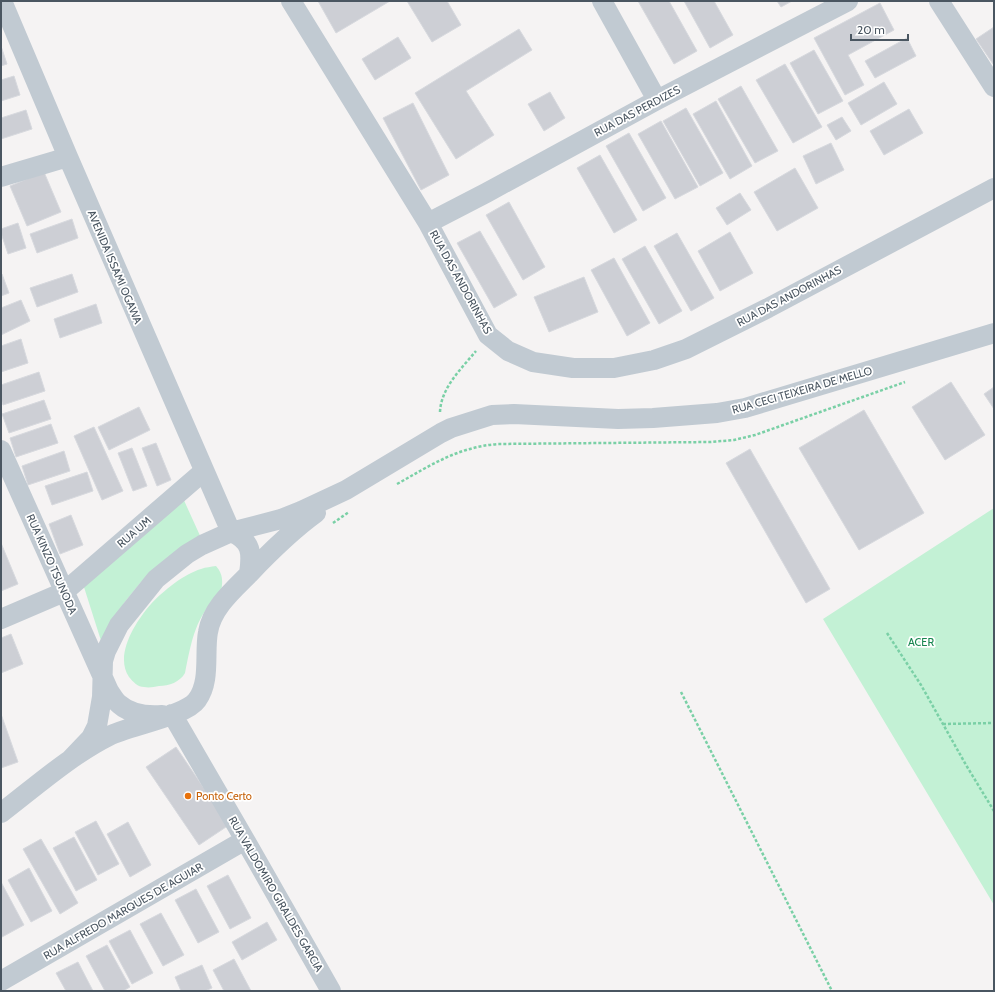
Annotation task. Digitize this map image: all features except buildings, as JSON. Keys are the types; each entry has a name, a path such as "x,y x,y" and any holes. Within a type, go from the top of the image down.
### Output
{"street":[{"name":"AVENIDA ISSAMI OGAWA","path":"2,1 231,532"},
{"name":"RUA DAS ANDORINHAS","path":"291,1 428,223 488,334 508,351 532,362 573,368 614,368 654,360 686,349 994,188"},
{"path":"602,1 657,100"},
{"name":"RUA DAS PERDIZES","path":"428,223 657,100 848,1"},
{"path":"939,1 994,87"},
{"path":"1,177 68,157"},
{"name":"RUA CECI TEIXEIRA DE MELLO","path":"352,486 446,431 492,415 507,414 653,418 738,410 994,333"},
{"name":"RUA KINZO TSUNODA","path":"1,450 109,691 118,704 129,711 154,715 172,714"},
{"name":"RUA UM","path":"1,619 64,592 204,471"},
{"path":"71,759 91,738 97,726 102,697 102,678 106,651 111,639 119,625 156,580 187,554 202,545 231,532 288,516 352,486"},
{"path":"1,813 71,759 109,736 172,714 189,707 197,700 205,679 208,631 212,619 223,601 292,531 352,486"},
{"path":"231,532 240,536 249,547 251,562 249,574"},
{"name":"RUA VALDOMIRO GIRALDES GARCIA","path":"172,714 246,840 331,991"},
{"name":"RUA ALFREDO MARQUES DE AGUIAR","path":"1,981 246,840"}],"path":[{"path":"446,431 440,415 440,403 446,388 488,334"},
{"path":"332,524 350,511"},
{"path":"887,633 921,685 976,783 994,810"},
{"path":"681,692 832,991"},
{"path":"943,724 994,723"}],"green space":[{"path":"182,496 202,540 141,582 124,603 103,647 83,584"},
{"name":"ACER","path":"994,508 994,905 823,619"},
{"path":"216,566 222,578 221,592 205,610 200,620 196,629 183,676 174,683 167,685 142,687 136,684 129,677 125,668 124,659 125,649 133,629 139,619 161,594 174,584 194,571"}],"place":[{"name":"Ponto Certo","path":"188,796"}]}
